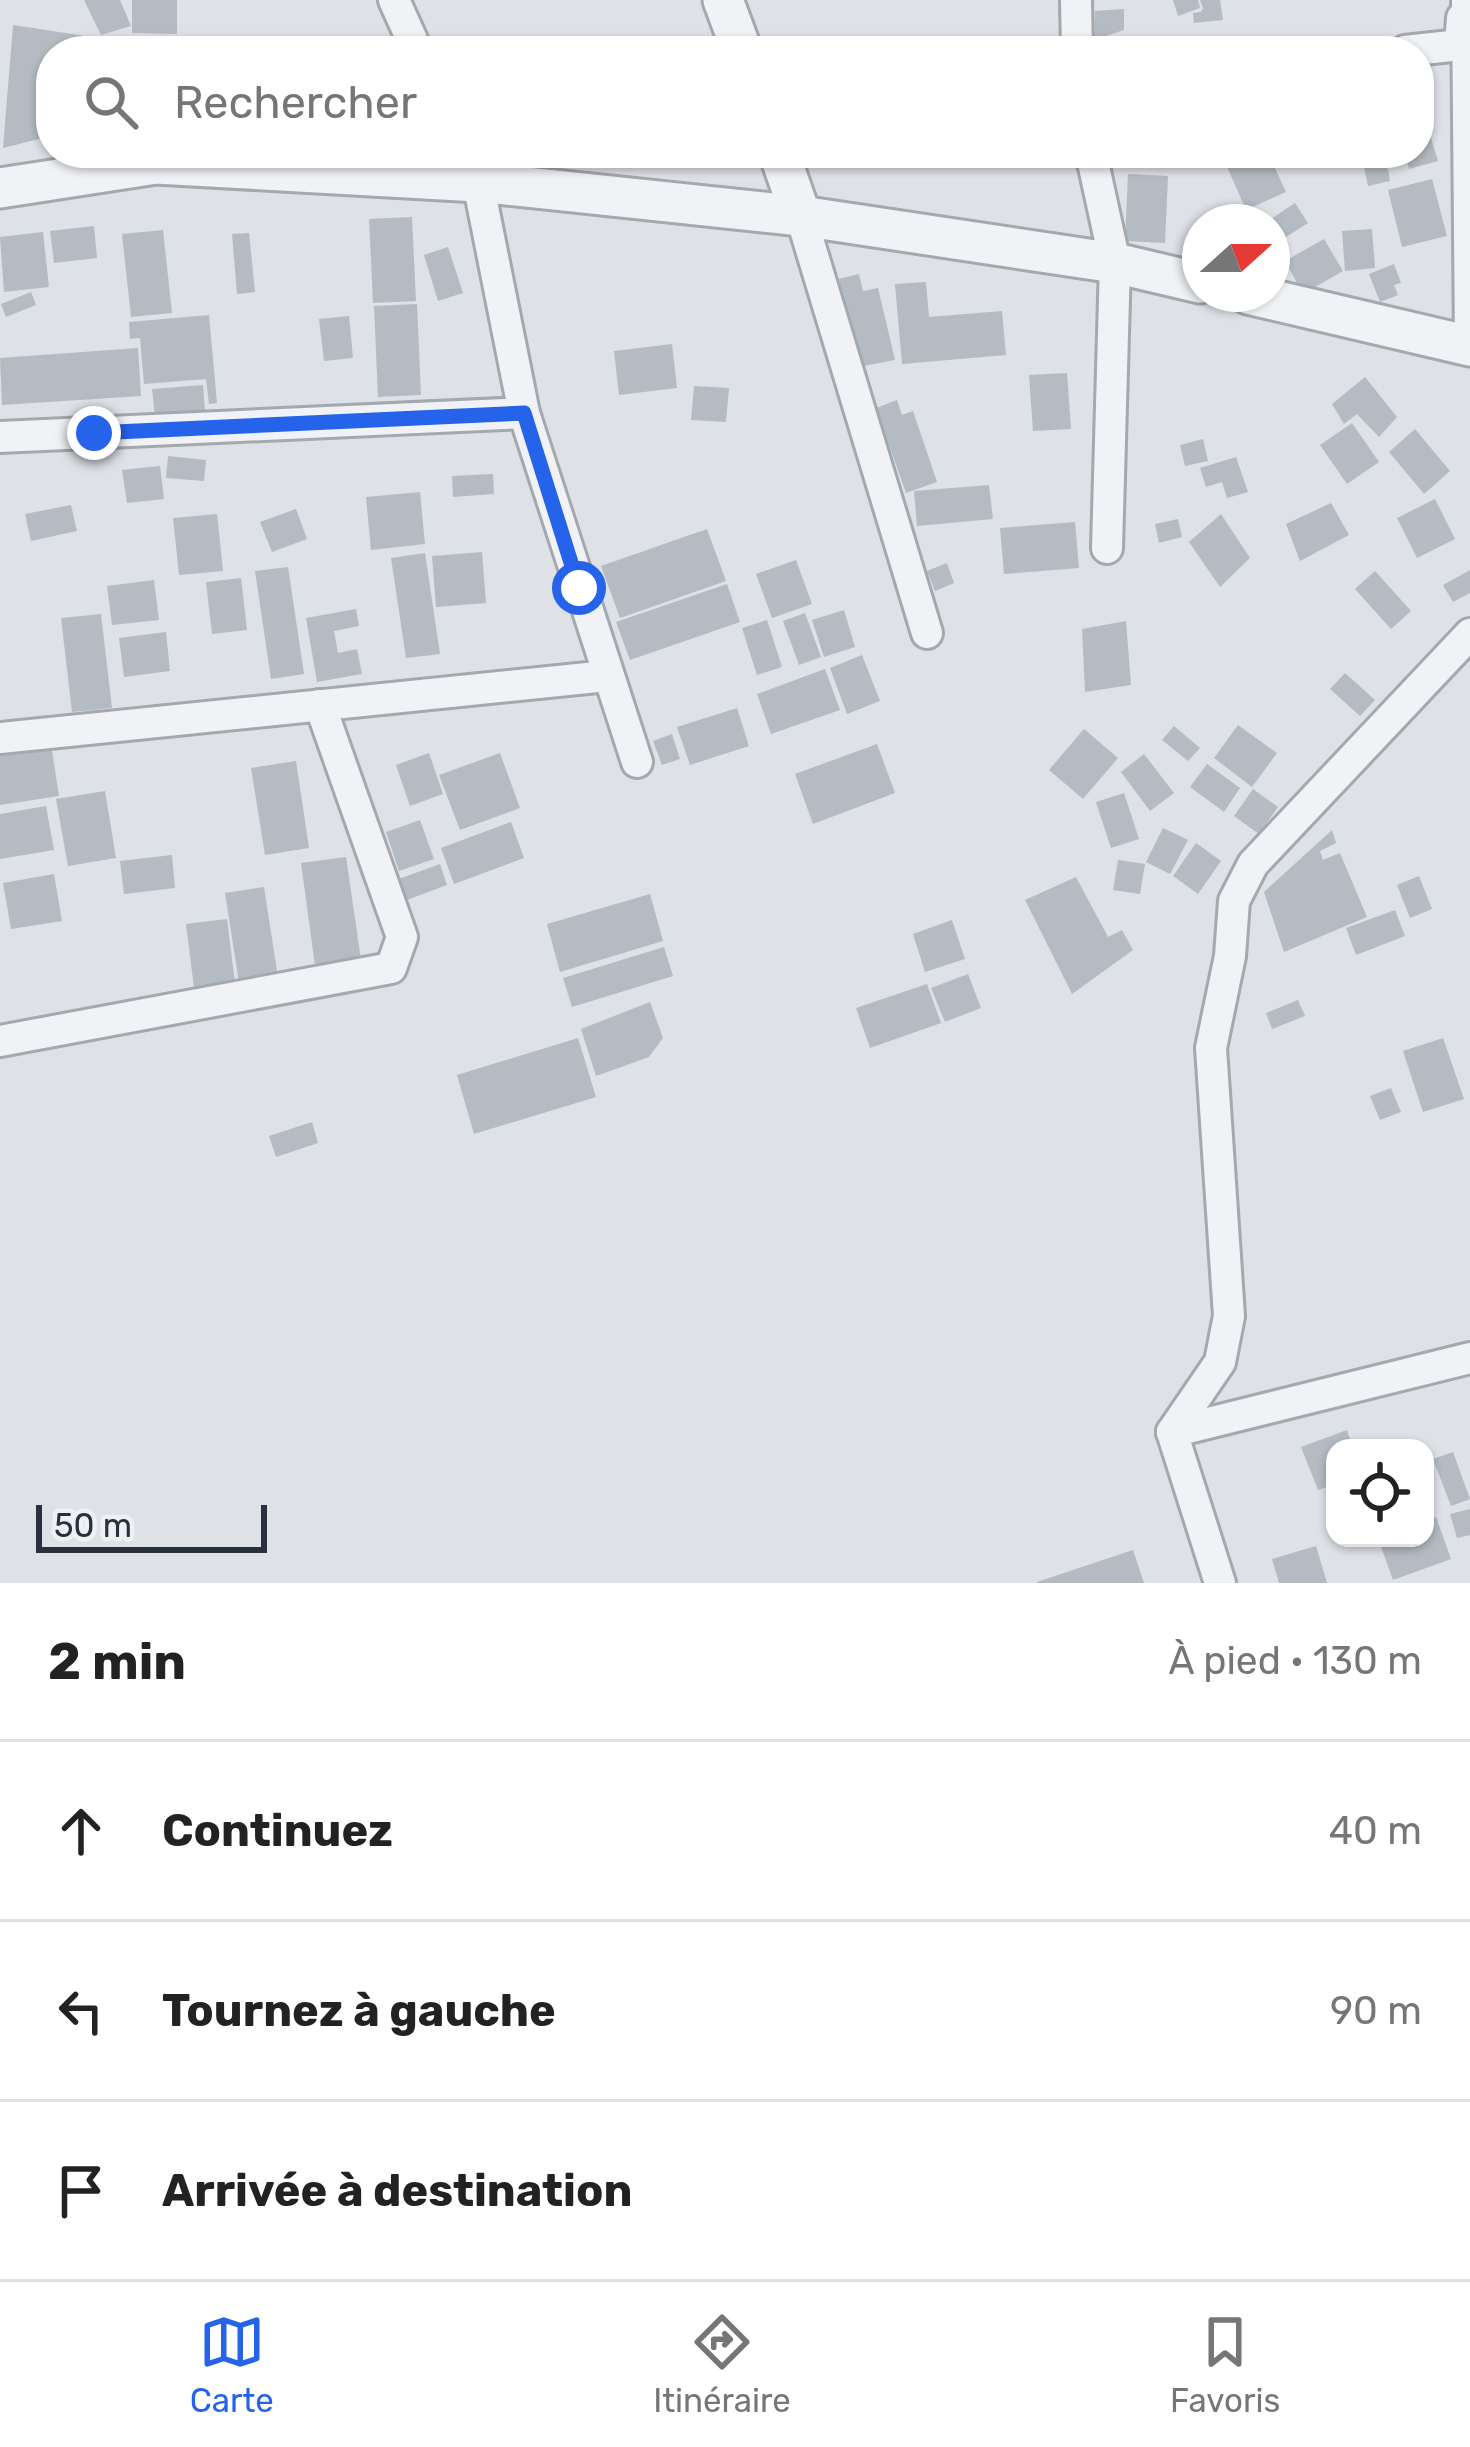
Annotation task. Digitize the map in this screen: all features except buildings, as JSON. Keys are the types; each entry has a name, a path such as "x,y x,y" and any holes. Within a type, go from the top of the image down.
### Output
{"street":[{"path":"394,0 410,36"},
{"path":"723,0 736,36"},
{"path":"1076,0 1077,36"},
{"path":"1444,0 1460,45"},
{"path":"1466,0 1460,45 1469,135"},
{"path":"1290,304 1470,346 1466,0"},
{"path":"1434,48 1460,45"},
{"path":"0,188 130,168"},
{"path":"471,168 524,413 637,762"},
{"path":"478,168 1115,263 1182,279"},
{"path":"783,168 927,633"},
{"path":"1094,168 1115,263 1107,548"},
{"path":"0,437 524,413"},
{"path":"1172,1432 1220,1362 1229,1316 1211,1048 1230,956 1234,901 1253,864 1470,634"},
{"path":"0,738 607,676"},
{"path":"0,1041 391,968 402,937 320,705"},
{"path":"1172,1432 1470,1358"},
{"path":"1172,1432 1220,1583"}],"route":[{"path":"94,433 524,413 579,588"}]}
